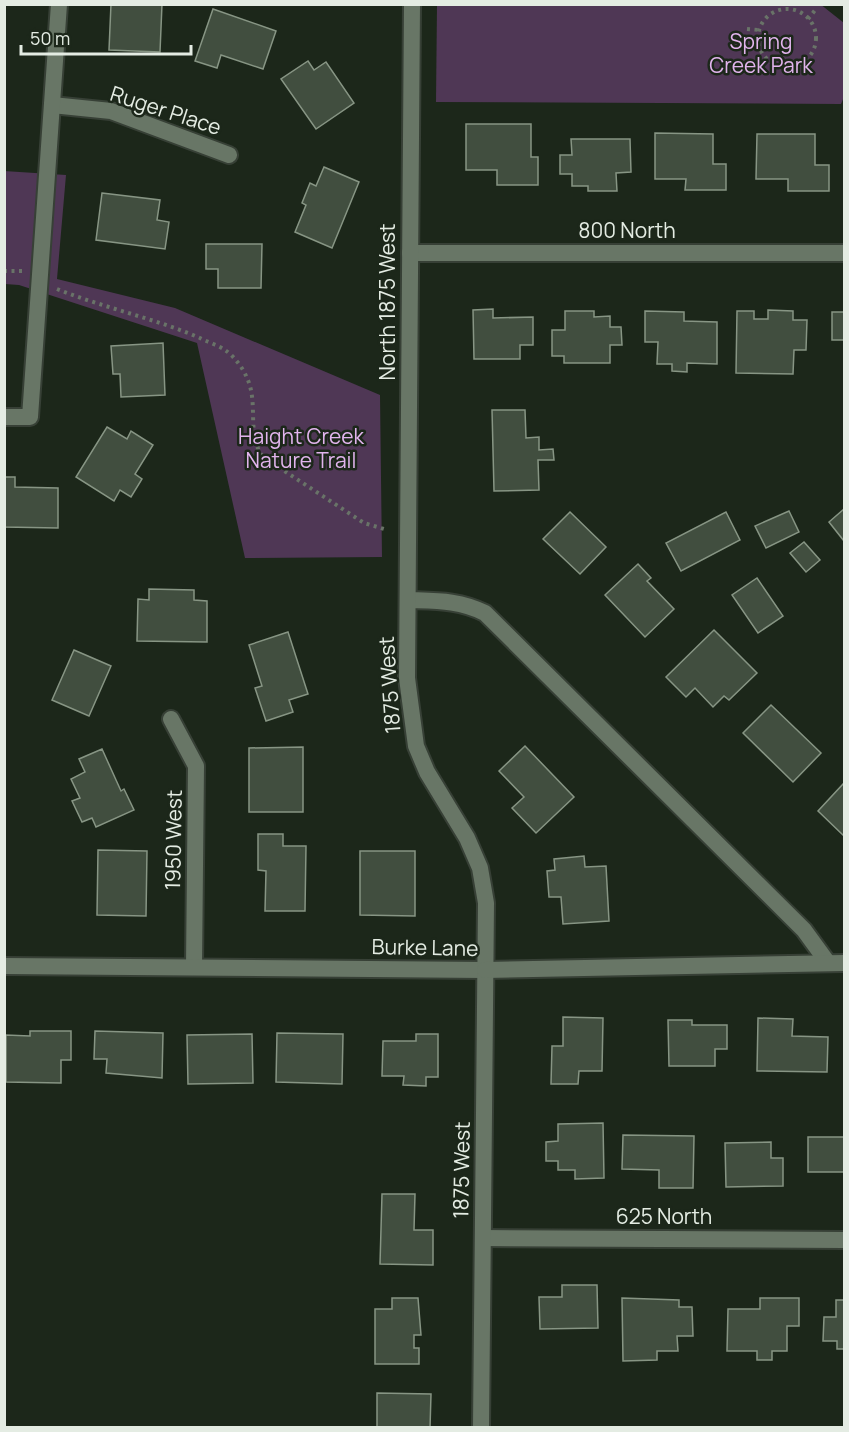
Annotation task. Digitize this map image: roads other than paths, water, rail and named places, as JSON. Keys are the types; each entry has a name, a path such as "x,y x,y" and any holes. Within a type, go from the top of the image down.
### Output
{"street":[{"path":"4,417 30,417 59,4"},
{"name":"North 1875 West","path":"408,600 412,4"},
{"name":"Ruger Place","path":"52,105 111,111 229,155"},
{"name":"800 North","path":"410,253 844,253"},
{"path":"408,600 452,601 468,604 485,612 836,963"},
{"name":"1875 West","path":"408,600 407,678 416,746 427,772 467,838 480,868 486,903 481,1428"},
{"name":"1950 West","path":"171,719 196,766 194,967"},
{"name":"Burke Lane","path":"4,966 485,970 836,963"},
{"name":"625 North","path":"483,1238 844,1240"}],"park label":[{"name":"Spring Creek Park","path":"761,53"},
{"name":"Haight Creek Nature Trail","path":"301,448"}]}
